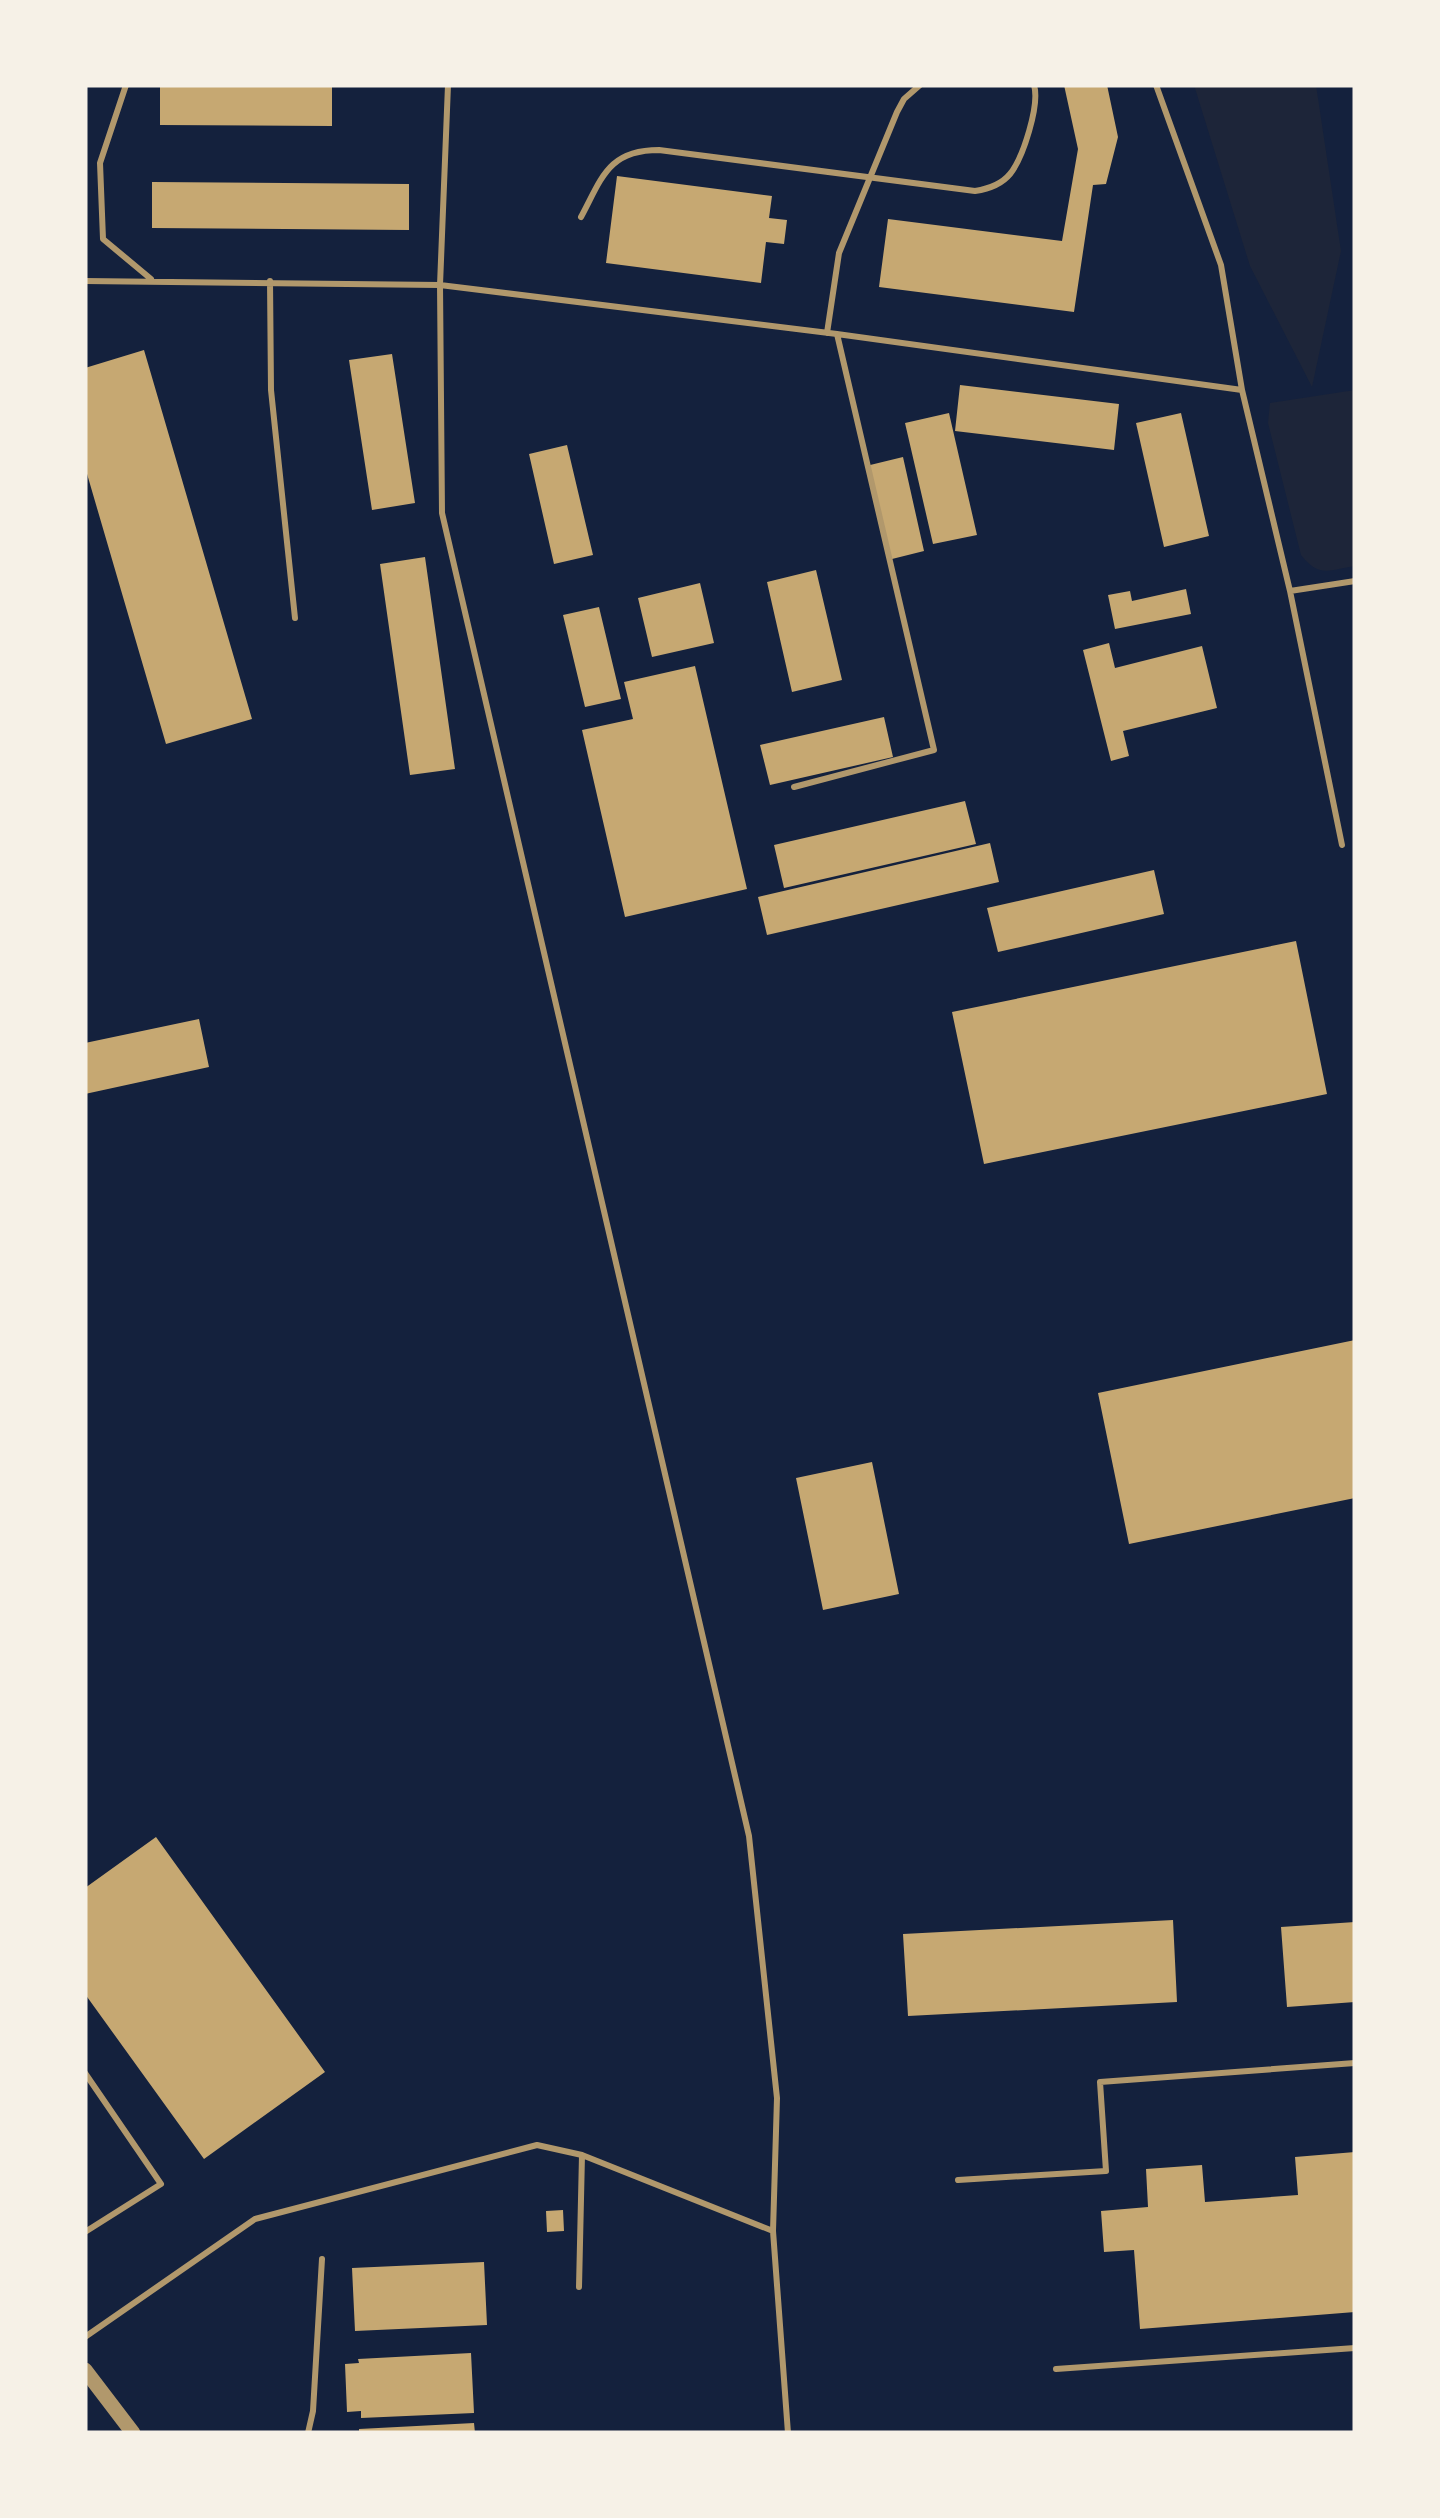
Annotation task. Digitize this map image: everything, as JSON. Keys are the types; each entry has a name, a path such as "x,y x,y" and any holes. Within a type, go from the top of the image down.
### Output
{"street":[{"path":"85,2370 133,2433"}],"lane":[{"path":"126,85 100,163 103,240 152,279"},
{"path":"448,85 440,286 442,514 748,1836 777,2098 774,2231 788,2433"},
{"path":"827,333 840,252 897,112 920,85"},
{"path":"580,217 608,168 640,150 975,190 996,185 1013,172 1036,108 1034,85"},
{"path":"1156,85 1221,265 1242,390 1290,591 1342,845"},
{"path":"85,280 440,286 838,334 1242,390"},
{"path":"270,281 271,390 295,618"},
{"path":"794,788 934,750 838,334"},
{"path":"1290,591 1355,581"},
{"path":"958,2180 1106,2170 1100,2082 1355,2064"},
{"path":"85,2073 161,2184 85,2232"},
{"path":"85,2337 256,2219 537,2145 582,2155 774,2231"},
{"path":"579,2287 582,2155"},
{"path":"308,2433 314,2411 322,2259"},
{"path":"1056,2368 1355,2348"}],"shaded area":[{"path":"1194,85 1316,85 1341,251 1312,387 1250,266"},
{"path":"1355,390 1355,566 1319,570 1301,555 1268,423 1270,403"}],"building":[{"path":"160,85 332,85 332,126 160,125"},
{"path":"1064,85 1107,85 1118,137 1106,184 1093,185 1074,312 879,287 888,219 1062,241 1078,149"},
{"path":"617,176 772,196 769,218 787,220 784,244 766,242 761,283 606,263"},
{"path":"152,182 409,184 409,230 152,228"},
{"path":"144,350 252,719 166,744 85,467 85,368"},
{"path":"392,354 415,503 372,510 349,360"},
{"path":"960,385 1119,404 1114,450 955,431"},
{"path":"949,413 977,535 933,544 905,423"},
{"path":"1181,413 1209,536 1164,547 1136,423"},
{"path":"567,445 593,555 554,564 529,454"},
{"path":"903,457 924,551 888,560 866,466"},
{"path":"425,557 455,769 410,775 380,564"},
{"path":"816,570 842,680 792,692 767,582"},
{"path":"700,583 714,643 652,657 638,598"},
{"path":"1186,589 1191,614 1115,629 1108,595 1130,591 1132,601"},
{"path":"599,607 621,699 585,707 563,615"},
{"path":"1109,643 1115,668 1202,646 1217,708 1123,731 1129,756 1111,761 1083,650"},
{"path":"695,666 747,889 625,917 582,730 633,719 624,682"},
{"path":"884,717 893,757 770,785 760,745"},
{"path":"965,801 976,844 784,888 774,845"},
{"path":"990,843 999,882 767,935 758,897"},
{"path":"1154,870 1164,914 998,952 987,908"},
{"path":"1296,941 1327,1094 984,1164 952,1012"},
{"path":"199,1019 209,1067 85,1094 85,1043"},
{"path":"1355,1340 1355,1498 1129,1544 1098,1393"},
{"path":"872,1462 899,1594 823,1610 796,1478"},
{"path":"156,1837 325,2072 204,2159 85,1994 85,1888"},
{"path":"1173,1920 1177,2002 908,2016 903,1934"},
{"path":"1355,1922 1355,2002 1287,2007 1281,1927"},
{"path":"1355,2152 1355,2312 1140,2329 1134,2250 1104,2252 1101,2211 1148,2207 1146,2169 1202,2165 1205,2202 1298,2195 1295,2157"},
{"path":"563,2210 564,2231 547,2232 546,2211"},
{"path":"484,2262 487,2325 355,2331 352,2268"},
{"path":"471,2353 474,2413 361,2418 361,2411 347,2412 345,2364 359,2363 358,2359"},
{"path":"474,2423 475,2433 359,2433 359,2429"}]}
